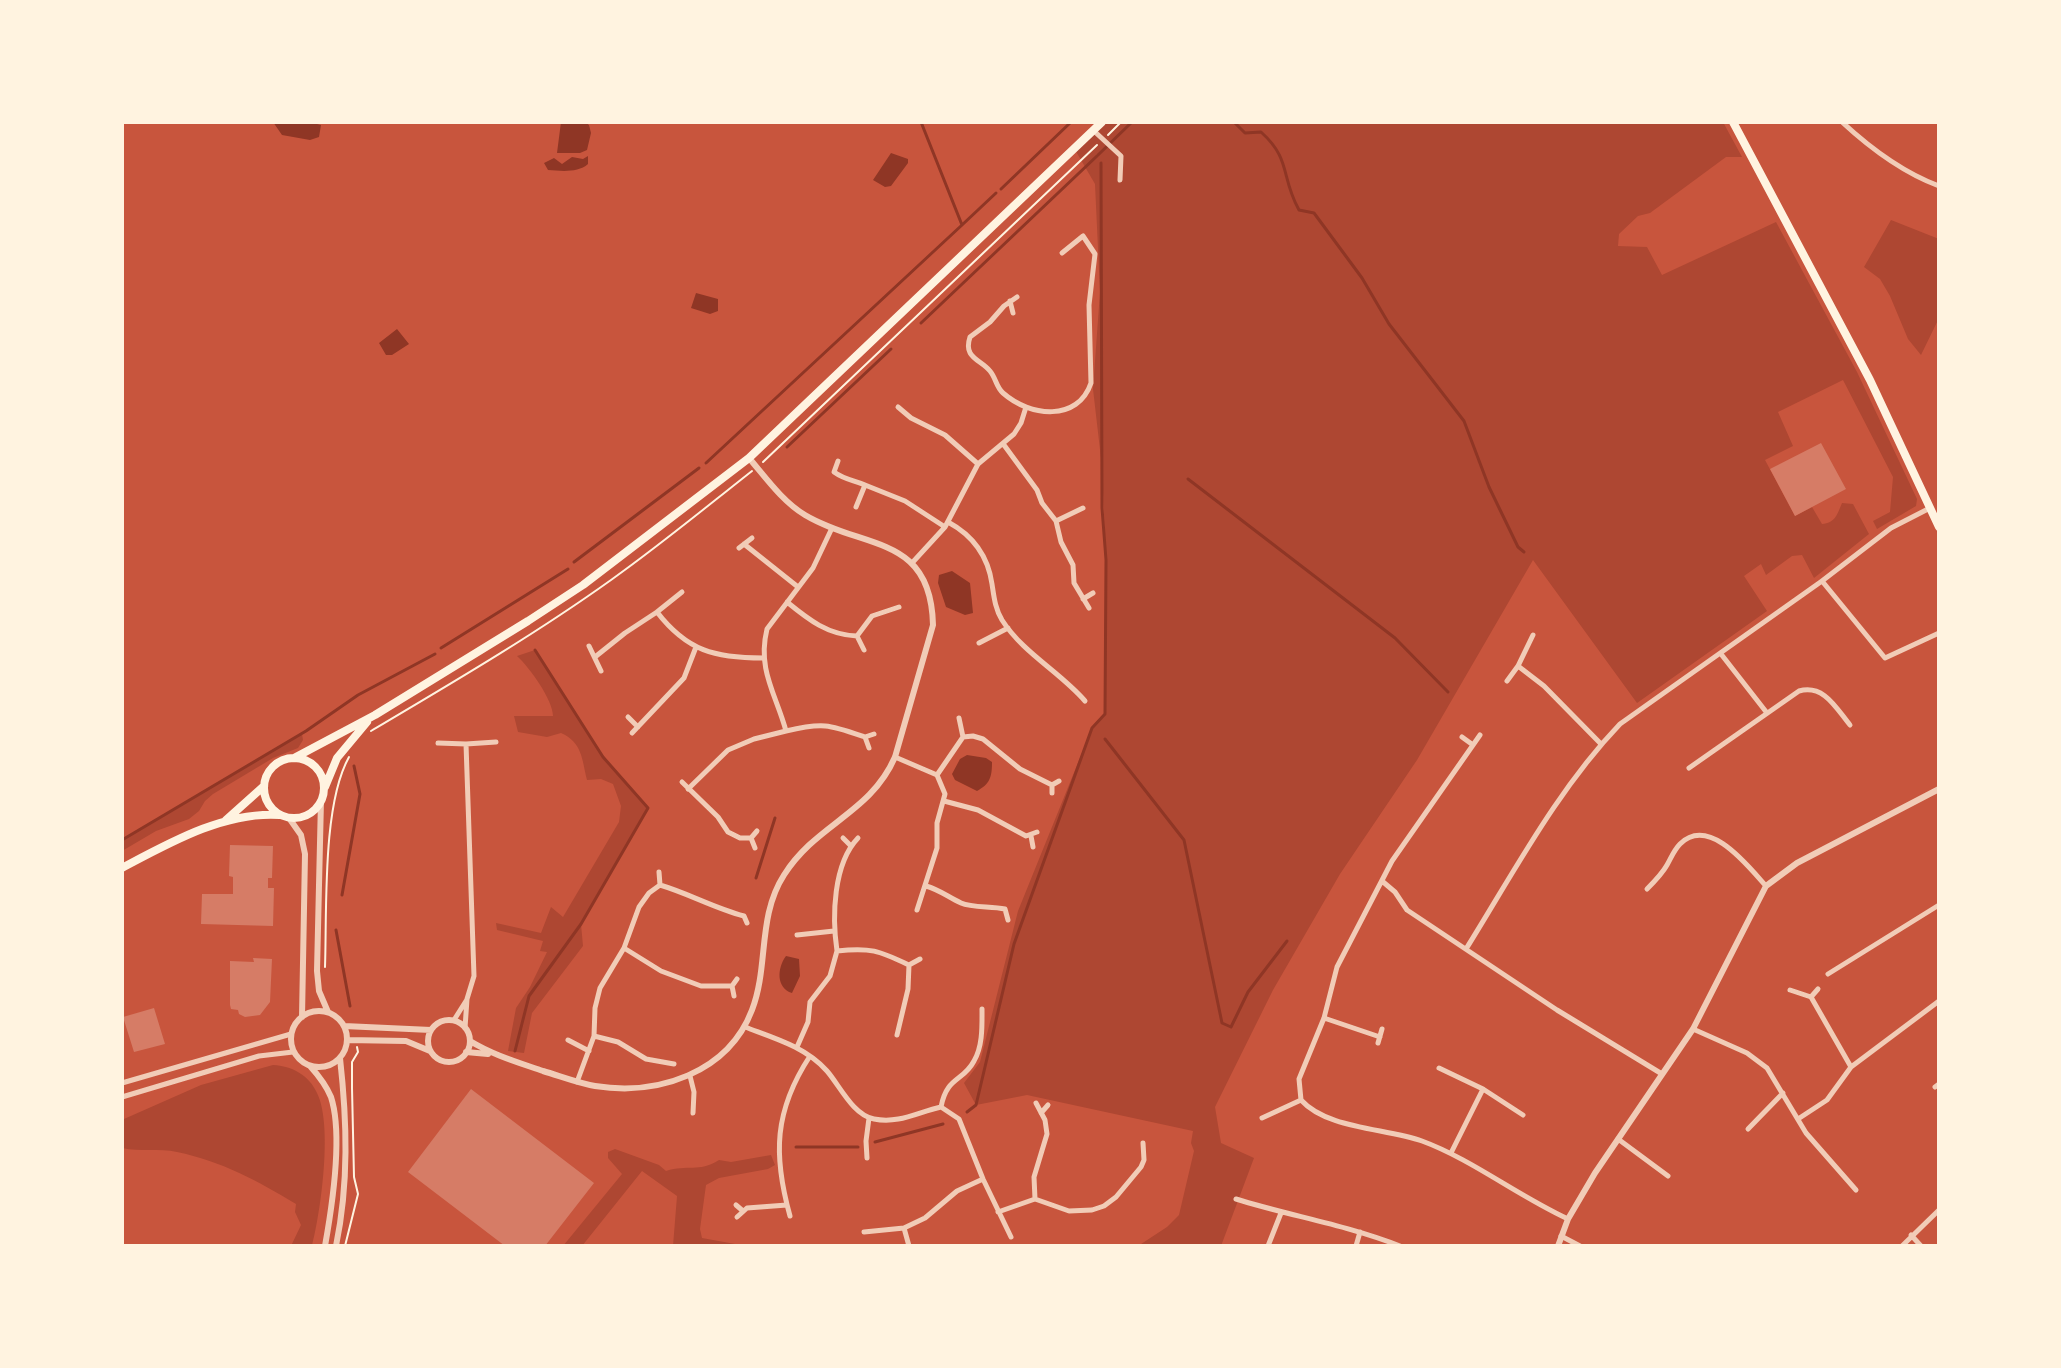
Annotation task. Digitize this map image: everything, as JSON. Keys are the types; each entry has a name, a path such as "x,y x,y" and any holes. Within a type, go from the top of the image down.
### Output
{"main road":[{"path":"285,816 268,803 264,786 267,774 275,765 375,715 583,585 749,458 1102,122"},
{"path":"1733,122 1870,380 1935,511 1939,527"},
{"path":"122,868 223,823 256,815 308,814 322,796 342,750 375,715"},
{"path":"294,758 310,763 318,770 322,779 322,796"},
{"path":"223,823 264,786"}],"street":[{"path":"1843,123 1885,156 1939,186"},
{"path":"1094,131 1121,156 1120,180"},
{"path":"1017,297 970,337 968,348 976,362 990,371 1002,392 1026,407 1049,413 1070,410 1087,395 1091,383 1089,305 1095,254 1083,236 1062,253"},
{"path":"1010,301 1013,313"},
{"path":"898,407 911,418 945,435 978,464"},
{"path":"912,563 946,524 978,464 1004,445 1021,423 1026,407"},
{"path":"1004,445 1056,521 1061,542 1074,570 1074,583 1089,608"},
{"path":"466,744 474,976 467,999 465,1028 470,1041 492,1054 577,1082 604,1087 663,1085 690,1076 724,1053 745,1027 754,1007 769,906 782,878 808,843 869,798 888,773 933,625 933,606 928,591 912,563 888,547 806,515 787,501 749,458"},
{"path":"834,472 838,461"},
{"path":"827,473 834,472 844,479 905,501 946,524 980,549 990,574 996,608 1008,628 1085,701"},
{"path":"856,507 865,485"},
{"path":"1056,521 1083,508"},
{"path":"1466,949 1564,792 1601,744 1640,709 1822,581 1891,528 1935,511"},
{"path":"786,731 763,658 767,629 813,568 833,527"},
{"path":"752,538 742,546 798,587"},
{"path":"1822,581 1885,658 1939,633"},
{"path":"595,657 682,592"},
{"path":"1083,599 1093,593"},
{"path":"787,602 827,631 857,636"},
{"path":"857,636 872,616 899,607"},
{"path":"657,612 668,626 696,647 730,658 763,658"},
{"path":"979,643 1008,628"},
{"path":"1507,681 1533,635"},
{"path":"857,636 864,650"},
{"path":"589,646 601,671"},
{"path":"632,733 684,678 696,647"},
{"path":"1720,654 1767,713"},
{"path":"1518,666 1544,686 1601,744"},
{"path":"1689,768 1799,691 1815,689 1823,692 1850,725"},
{"path":"628,717 638,727"},
{"path":"937,775 963,737 959,718"},
{"path":"688,789 728,750 754,739 826,725 846,728 865,737 874,734"},
{"path":"1480,735 1409,836 1337,967 1324,1018 1299,1079 1301,1100 1317,1115 1420,1140 1451,1153 1531,1202 1568,1219"},
{"path":"865,737 869,748"},
{"path":"963,737 983,739 1020,769 1052,785"},
{"path":"1462,737 1473,745"},
{"path":"438,743 496,742"},
{"path":"895,757 937,775 943,787 944,801 937,823 937,848 917,910"},
{"path":"1052,785 1059,781"},
{"path":"682,782 718,817 728,832 740,838 751,838 757,831"},
{"path":"1052,785 1052,793"},
{"path":"1558,1246 1568,1219 1693,1029 1766,886 1797,863 1939,789"},
{"path":"322,796 319,991 328,1012 344,1026 347,1040 340,1058 346,1158 336,1246"},
{"path":"944,801 978,810 1016,832 1034,834 1033,847"},
{"path":"285,816 301,835 304,847 302,1017"},
{"path":"1647,889 1666,868 1682,842 1696,835 1709,836 1725,844 1766,886"},
{"path":"751,838 755,848"},
{"path":"843,838 851,846"},
{"path":"797,1047 808,1022 810,1002 830,976 837,951 835,896 851,846 858,838"},
{"path":"659,872 660,885"},
{"path":"1382,881 1395,892 1407,910 1557,1010 1662,1074"},
{"path":"660,885 694,895 714,908 744,916"},
{"path":"577,1082 594,1036 595,1008 600,988 624,948 639,907 649,893 660,885"},
{"path":"926,886 941,890 966,905 1005,909 1011,905"},
{"path":"1828,974 1939,905"},
{"path":"744,916 750,909"},
{"path":"1005,909 1008,920"},
{"path":"744,916 747,923"},
{"path":"797,935 834,931"},
{"path":"624,948 661,971 701,986 732,986"},
{"path":"837,951 860,948 877,950 909,965"},
{"path":"909,965 920,959"},
{"path":"897,1035 906,1001 909,965"},
{"path":"734,996 732,986 737,979"},
{"path":"1811,997 1818,989"},
{"path":"1790,990 1811,997 1851,1067"},
{"path":"454,1020 467,999"},
{"path":"1798,1119 1827,1100 1851,1067 1939,1001"},
{"path":"941,1107 947,1087 975,1059 982,1009"},
{"path":"325,1246 335,1142 334,1109 323,1080 293,1052 291,1034 302,1017 311,1012 328,1012"},
{"path":"1324,1018 1379,1040 1382,1029"},
{"path":"465,1028 454,1020 441,1022 431,1030 428,1044 437,1058 450,1062 462,1057 470,1041"},
{"path":"344,1026 431,1030"},
{"path":"745,1027 797,1047 810,1056 825,1068 850,1101 869,1118 898,1120 941,1107"},
{"path":"1693,1029 1747,1053 1767,1068 1814,1144 1856,1190"},
{"path":"122,1083 291,1034"},
{"path":"594,1036 618,1042 646,1059 674,1064"},
{"path":"347,1040 406,1041 431,1051"},
{"path":"568,1040 589,1051"},
{"path":"122,1097 259,1056 293,1052"},
{"path":"466,1052 492,1054"},
{"path":"790,1216 778,1153 780,1129 789,1091 810,1056"},
{"path":"310,1066 329,1066 340,1058"},
{"path":"1439,1068 1483,1089 1523,1115"},
{"path":"690,1076 694,1092 693,1113"},
{"path":"1451,1153 1483,1089"},
{"path":"1748,1129 1783,1093"},
{"path":"1262,1118 1301,1100"},
{"path":"1035,1199 1034,1177 1047,1134 1036,1103"},
{"path":"1041,1113 1048,1105"},
{"path":"941,1107 959,1119 1011,1237"},
{"path":"867,1158 869,1118"},
{"path":"1618,1139 1668,1176"},
{"path":"998,1212 1035,1199 1069,1211 1104,1206 1116,1197 1141,1167 1144,1160 1143,1143"},
{"path":"864,1232 904,1228 925,1218 957,1191 983,1179"},
{"path":"1236,1199 1360,1232 1400,1246"},
{"path":"736,1205 743,1211"},
{"path":"737,1217 755,1207 787,1205"},
{"path":"1902,1246 1939,1210"},
{"path":"1268,1246 1281,1213"},
{"path":"904,1228 909,1246"},
{"path":"1356,1246 1360,1232"},
{"path":"1911,1235 1921,1246"},
{"path":"1561,1236 1580,1246"}],"path":[{"path":"771,456 1121,122"},
{"path":"367,734 576,604 665,541 744,478"},
{"path":"325,966 334,800 342,770 354,748"},
{"path":"345,1246 358,1194 354,1177 352,1088 352,1062 358,1052 356,1040"}],"shaded area":[{"path":"273,122 321,125 319,137 310,140 282,135"},
{"path":"561,122 585,122 589,125 591,133 587,150 557,153"},
{"path":"1102,122 1723,122 1742,157 1726,157 1650,213 1638,216 1619,234 1618,246 1647,247 1662,275 1776,222 1857,372 1917,499 1916,506 1877,529 1873,521 1890,512 1893,477 1843,380 1778,412 1793,446 1765,460 1795,516 1812,507 1822,524 1835,518 1842,503 1853,504 1869,534 1814,578 1802,555 1792,556 1766,575 1761,564 1744,576 1767,611 1637,703 1533,560 1417,760 1340,874 1273,990 1215,1107 1221,1143 1254,1158 1221,1246 1138,1246 1179,1215 1194,1151 1191,1143 1193,1131 1027,1095 976,1105 964,1083 980,1062 1018,911 1092,728 1105,714 1106,560 1102,467 1093,389 1100,292 1095,184 1074,148"},
{"path":"891,153 908,159 908,163 891,186 885,187 873,180"},
{"path":"588,156 588,164 574,170 548,170 544,163 554,158 562,164 572,157 583,159"},
{"path":"1891,220 1939,239 1939,318 1921,355 1908,339 1880,279 1864,267"},
{"path":"696,293 718,299 718,311 710,314 691,308"},
{"path":"397,329 409,344 392,355 386,355 379,343"},
{"path":"952,571 970,583 973,613 965,615 946,607 938,583 939,575"},
{"path":"535,650 603,757 648,808 581,924 583,946 532,1013 524,1053 508,1051 516,1008 547,952 540,951 543,941 497,930 496,923 541,933 551,907 563,917 619,822 621,806 613,784 601,779 587,780 580,752 568,737 561,733 547,737 518,732 514,716 553,716 540,684 517,656"},
{"path":"302,734 303,740 298,748 273,758 213,794 189,819 156,831 122,851 122,840"},
{"path":"967,755 992,762 989,780 977,791 955,780 952,774 960,759"},
{"path":"786,956 799,959 800,976 792,993 783,987 780,977"},
{"path":"273,1065 287,1067 305,1076 314,1087 322,1107 324,1168 312,1246 291,1246 301,1225 295,1212 296,1204 253,1180 193,1156 122,1148 124,1119 201,1085"},
{"path":"615,1149 659,1165 666,1171 705,1166 719,1160 731,1162 771,1155 775,1165 768,1169 719,1178 706,1185 700,1229 702,1238 746,1246 673,1246 677,1196 642,1171 582,1246 563,1246 622,1174 608,1158 608,1152"}],"building":[{"path":"1821,443 1846,489 1795,516 1770,469"},
{"path":"230,845 273,846 272,878 268,878 268,888 274,888 273,926 201,924 202,894 233,894 233,877 229,876"},
{"path":"253,958 272,959 270,1002 260,1015 245,1017 238,1010 231,1009 230,961 254,962"},
{"path":"154,1008 165,1044 134,1052 123,1017"},
{"path":"471,1089 594,1183 545,1246 505,1246 408,1172"}],"waterway":[{"path":"921,122 962,225 996,193"},
{"path":"1098,155 1132,122"},
{"path":"1234,122 1245,133 1261,132 1271,142 1282,160 1299,210 1314,213 1362,278 1389,324 1464,421 1489,487 1518,547 1524,552"},
{"path":"1001,189 1070,123"},
{"path":"921,323 1097,156"},
{"path":"967,1112 976,1105 1014,944 1092,728 1105,714 1101,163"},
{"path":"706,463 962,225"},
{"path":"787,447 891,349"},
{"path":"574,562 699,468"},
{"path":"1188,479 1395,638 1448,692"},
{"path":"441,648 568,569"},
{"path":"515,1051 529,996 581,924 648,808 603,757 535,650"},
{"path":"122,840 306,731 358,695 435,654"},
{"path":"1105,739 1184,840 1222,1023 1231,1027 1248,992 1287,941"},
{"path":"342,895 360,794 354,766"},
{"path":"756,878 775,818"},
{"path":"336,930 350,1006"},
{"path":"875,1142 943,1124"},
{"path":"796,1147 858,1147"}]}
